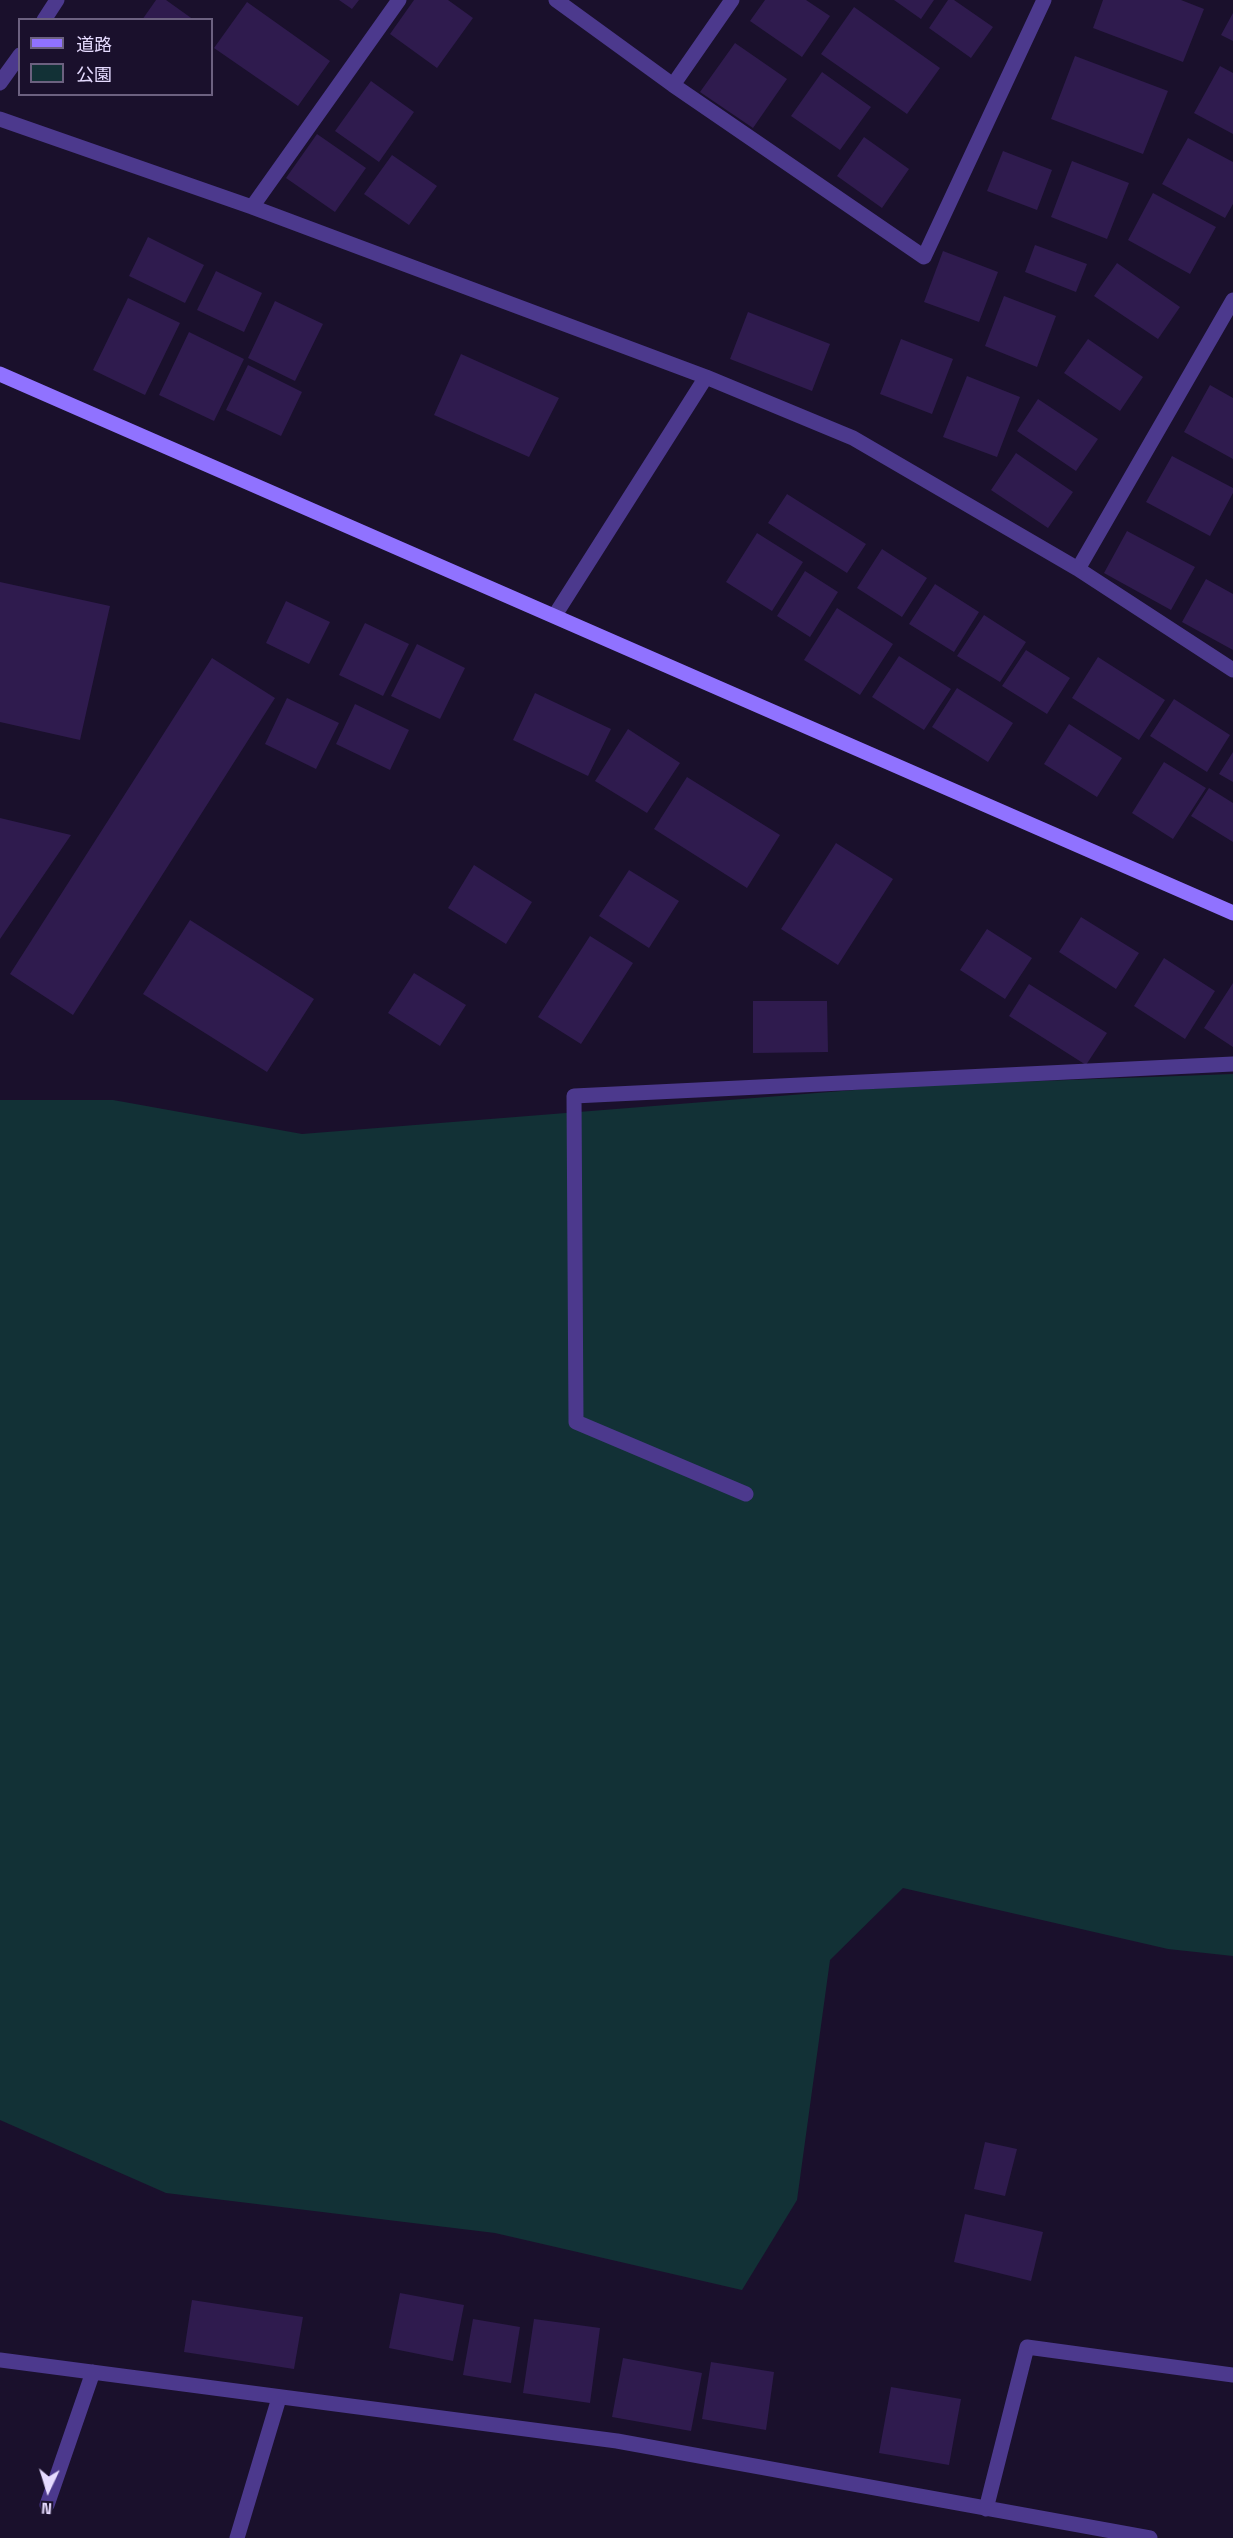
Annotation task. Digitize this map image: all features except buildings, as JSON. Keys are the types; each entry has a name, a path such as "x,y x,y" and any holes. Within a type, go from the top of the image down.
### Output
{"main road":[{"path":"0,374 1233,913"}],"street":[{"path":"45,18 57,0"},
{"path":"252,207 399,0"},
{"path":"556,0 673,85 924,257 1044,0"},
{"path":"673,85 732,0"},
{"path":"0,83 18,58"},
{"path":"0,119 252,207 706,377 853,438 1078,569 1233,670"},
{"path":"1078,569 1233,300"},
{"path":"555,615 706,377"},
{"path":"747,1494 576,1422 574,1096 1233,1064"},
{"path":"986,2509 1027,2347 1233,2375"},
{"path":"0,2360 617,2441 1150,2538"},
{"path":"47,2505 93,2372"},
{"path":"237,2538 279,2398"}],"green space":[{"path":"1233,1074 1233,1956 1168,1949 903,1888 830,1960 797,2200 742,2290 495,2233 166,2193 0,2120 0,1100 113,1100 302,1134 905,1086"}]}
